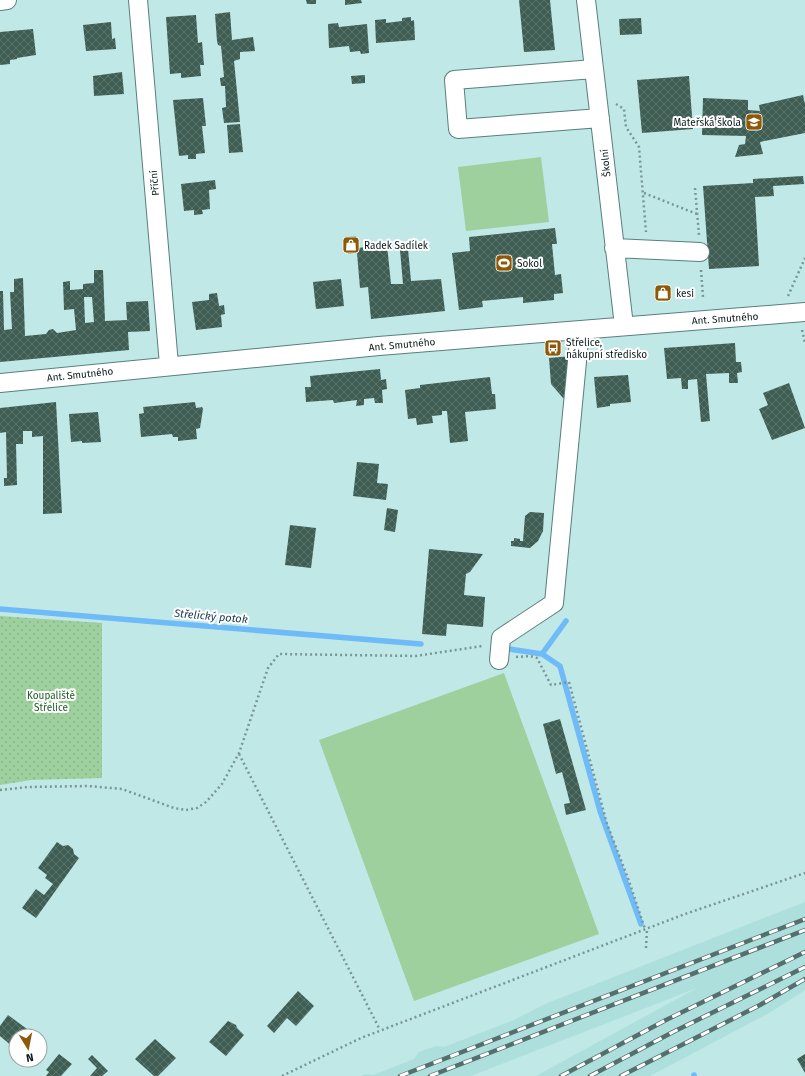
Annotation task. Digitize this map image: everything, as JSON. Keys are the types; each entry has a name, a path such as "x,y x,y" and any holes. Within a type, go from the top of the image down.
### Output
{"street":[{"path":"0,0 7,0"},
{"name":"Příční","path":"138,0 169,365"},
{"name":"Školní","path":"586,0 624,326"},
{"path":"594,70 454,80 458,129 600,118"},
{"path":"614,248 700,252"},
{"name":"Ant. Smutného","path":"0,383 169,365 797,312"},
{"path":"500,654 501,638 554,603 580,330"}],"path":[{"path":"639,147 644,192 646,250"},
{"path":"644,192 697,214"},
{"path":"797,312 788,294 805,258"},
{"path":"0,790 28,787 69,786 122,789 174,808 192,810 206,802 222,784 239,753 268,668 279,654 416,656 489,644 500,654 530,656 537,658 550,685 570,682 607,824 646,929 646,948"},
{"path":"239,753 380,1030"},
{"path":"282,1076 380,1030 646,929 805,873"}],"shaded area":[{"path":"805,902 805,990 771,1012 650,1076 536,1076 697,988 471,1076 361,1076 366,1074 373,1075 414,1059 419,1052 436,1046 444,1047 514,1020 545,1004"}],"green space":[{"path":"541,157 549,222 466,231 458,167"},
{"name":"Koupaliště Střelice","path":"0,616 102,623 102,778 31,780 0,785"},
{"path":"504,673 599,934 414,1001 319,740"}],"building":[{"path":"306,0 316,0 316,4 307,4"},
{"path":"345,0 361,0 362,3 345,5"},
{"path":"519,0 550,0 555,50 524,52"},
{"path":"230,12 232,40 253,37 255,51 240,52 240,59 234,61 240,122 224,123 222,108 226,107 225,86 221,86 220,78 224,77 221,46 218,45 217,41 215,14"},
{"path":"196,15 198,43 202,42 204,65 200,65 201,76 181,78 181,73 170,74 166,17"},
{"path":"411,17 411,21 414,20 415,40 376,43 375,20 386,19 386,23 402,21 402,18"},
{"path":"641,18 642,34 620,35 619,19"},
{"path":"111,22 112,39 115,38 116,49 86,51 83,25"},
{"path":"338,23 339,27 367,24 369,53 361,54 360,51 350,52 349,46 329,48 328,24"},
{"path":"33,29 36,55 17,58 10,60 10,64 0,65 0,32"},
{"path":"122,72 124,94 94,96 93,76"},
{"path":"365,75 365,83 352,84 351,76"},
{"path":"689,76 693,129 642,133 637,80"},
{"name":"Mateřská škola","path":"803,95 805,104 805,133 760,142 763,154 735,157 739,145 745,144 746,136 702,135 703,98 748,100 748,110 760,111 759,105"},
{"path":"203,98 206,126 202,126 205,153 196,154 196,159 188,159 188,155 179,156 173,100"},
{"path":"240,124 243,152 229,153 227,125"},
{"path":"803,176 804,184 773,186 774,196 755,197 759,266 709,269 703,186 753,183 753,179"},
{"path":"215,180 216,189 209,190 210,209 202,210 203,214 194,215 194,210 184,211 181,184"},
{"name":"Sokol","path":"555,228 557,244 552,244 555,275 561,274 563,293 554,294 554,300 523,303 523,297 482,301 483,307 459,310 452,253 470,251 469,237"},
{"path":"356,236 357,248 387,245 391,284 403,284 400,250 408,249 411,281 441,279 445,311 371,319 368,287 360,288 357,253 348,254 348,251 345,251 344,237"},
{"path":"94,270 103,270 105,321 127,320 126,302 148,301 150,331 128,332 129,350 0,362 0,291 3,291 4,330 12,329 10,292 14,292 14,279 23,278 25,336 46,334 49,330 53,329 57,333 76,330 74,309 64,310 63,282 70,281 70,290 83,289 83,284 94,283","holes":["84,297 92,297 94,322 85,323"]},
{"path":"341,279 344,306 316,309 313,282"},
{"path":"217,293 219,306 224,305 225,314 221,315 222,327 196,330 192,302 209,300 209,294"},
{"path":"735,343 736,362 741,362 742,372 737,373 738,383 729,383 729,373 706,374 710,421 701,422 697,379 688,380 688,389 682,389 681,378 667,379 664,348"},
{"path":"572,356 568,399 563,398 551,384 549,358"},
{"path":"380,369 381,380 386,379 387,389 382,390 383,403 375,403 374,398 364,399 364,405 356,406 357,400 334,403 333,400 306,402 305,387 311,387 310,376"},
{"path":"628,375 631,402 610,404 610,406 597,408 594,377"},
{"path":"490,377 492,394 495,394 496,409 465,412 468,441 450,443 447,411 442,411 442,415 432,416 433,423 417,425 416,418 408,419 405,390 420,388 420,385"},
{"path":"789,383 805,428 772,440 759,409 768,405 763,393"},
{"path":"56,402 62,513 43,514 43,436 32,437 32,431 23,431 23,444 16,444 17,485 4,486 4,478 7,478 6,432 0,433 0,408"},
{"path":"195,402 196,408 202,407 203,409 200,428 196,429 197,439 178,441 178,437 173,437 172,434 141,437 139,414 144,413 143,407"},
{"path":"98,412 101,442 71,442 69,414"},
{"path":"357,462 379,464 377,483 388,484 386,500 353,496"},
{"path":"387,508 398,510 395,532 384,530"},
{"path":"530,512 544,513 543,531 538,541 530,548 511,546 511,541 514,541 514,538 523,541 525,516"},
{"path":"290,525 316,528 311,568 285,565"},
{"path":"429,549 483,554 470,572 466,574 464,595 485,597 483,627 447,624 446,636 422,634"},
{"path":"560,719 586,810 566,815 564,804 570,803 562,772 556,774 543,724"},
{"path":"57,842 63,846 68,845 73,849 74,854 79,858 36,918 22,908 36,889 44,895 53,884 45,878 47,875 38,868"},
{"path":"298,991 314,1006 296,1026 287,1018 274,1033 267,1026"},
{"path":"8,1015 26,1028 8,1028 8,1043 0,1036 0,1026"},
{"path":"228,1021 236,1025 244,1035 226,1056 209,1042"},
{"path":"155,1039 176,1058 158,1076 154,1076 135,1059"},
{"path":"59,1054 72,1064 61,1076 46,1076 49,1072 46,1070"},
{"path":"805,1054 805,1073 797,1059"},
{"path":"92,1055 108,1071 102,1076 90,1076 97,1068 88,1059"}],"waterway":[{"name":"Střelický potok","path":"0,609 421,644"},
{"name":"Střelický potok","path":"509,649 542,654 566,621"},
{"path":"542,654 560,666 600,811 641,924"}],"railway":[{"path":"400,1076 805,919"},
{"path":"430,1076 805,930"},
{"path":"561,1076 666,1020 805,952"},
{"path":"590,1076 673,1032 805,967"},
{"path":"621,1076 760,1005 805,979"}],"place":[{"name":"Mateřská škola","path":"754,122"},
{"name":"Radek Sadílek","path":"351,245"},
{"name":"Sokol","path":"504,263"},
{"name":"kesi","path":"663,293"},
{"name":"Střelice, nákupní středisko","path":"553,348"}]}
